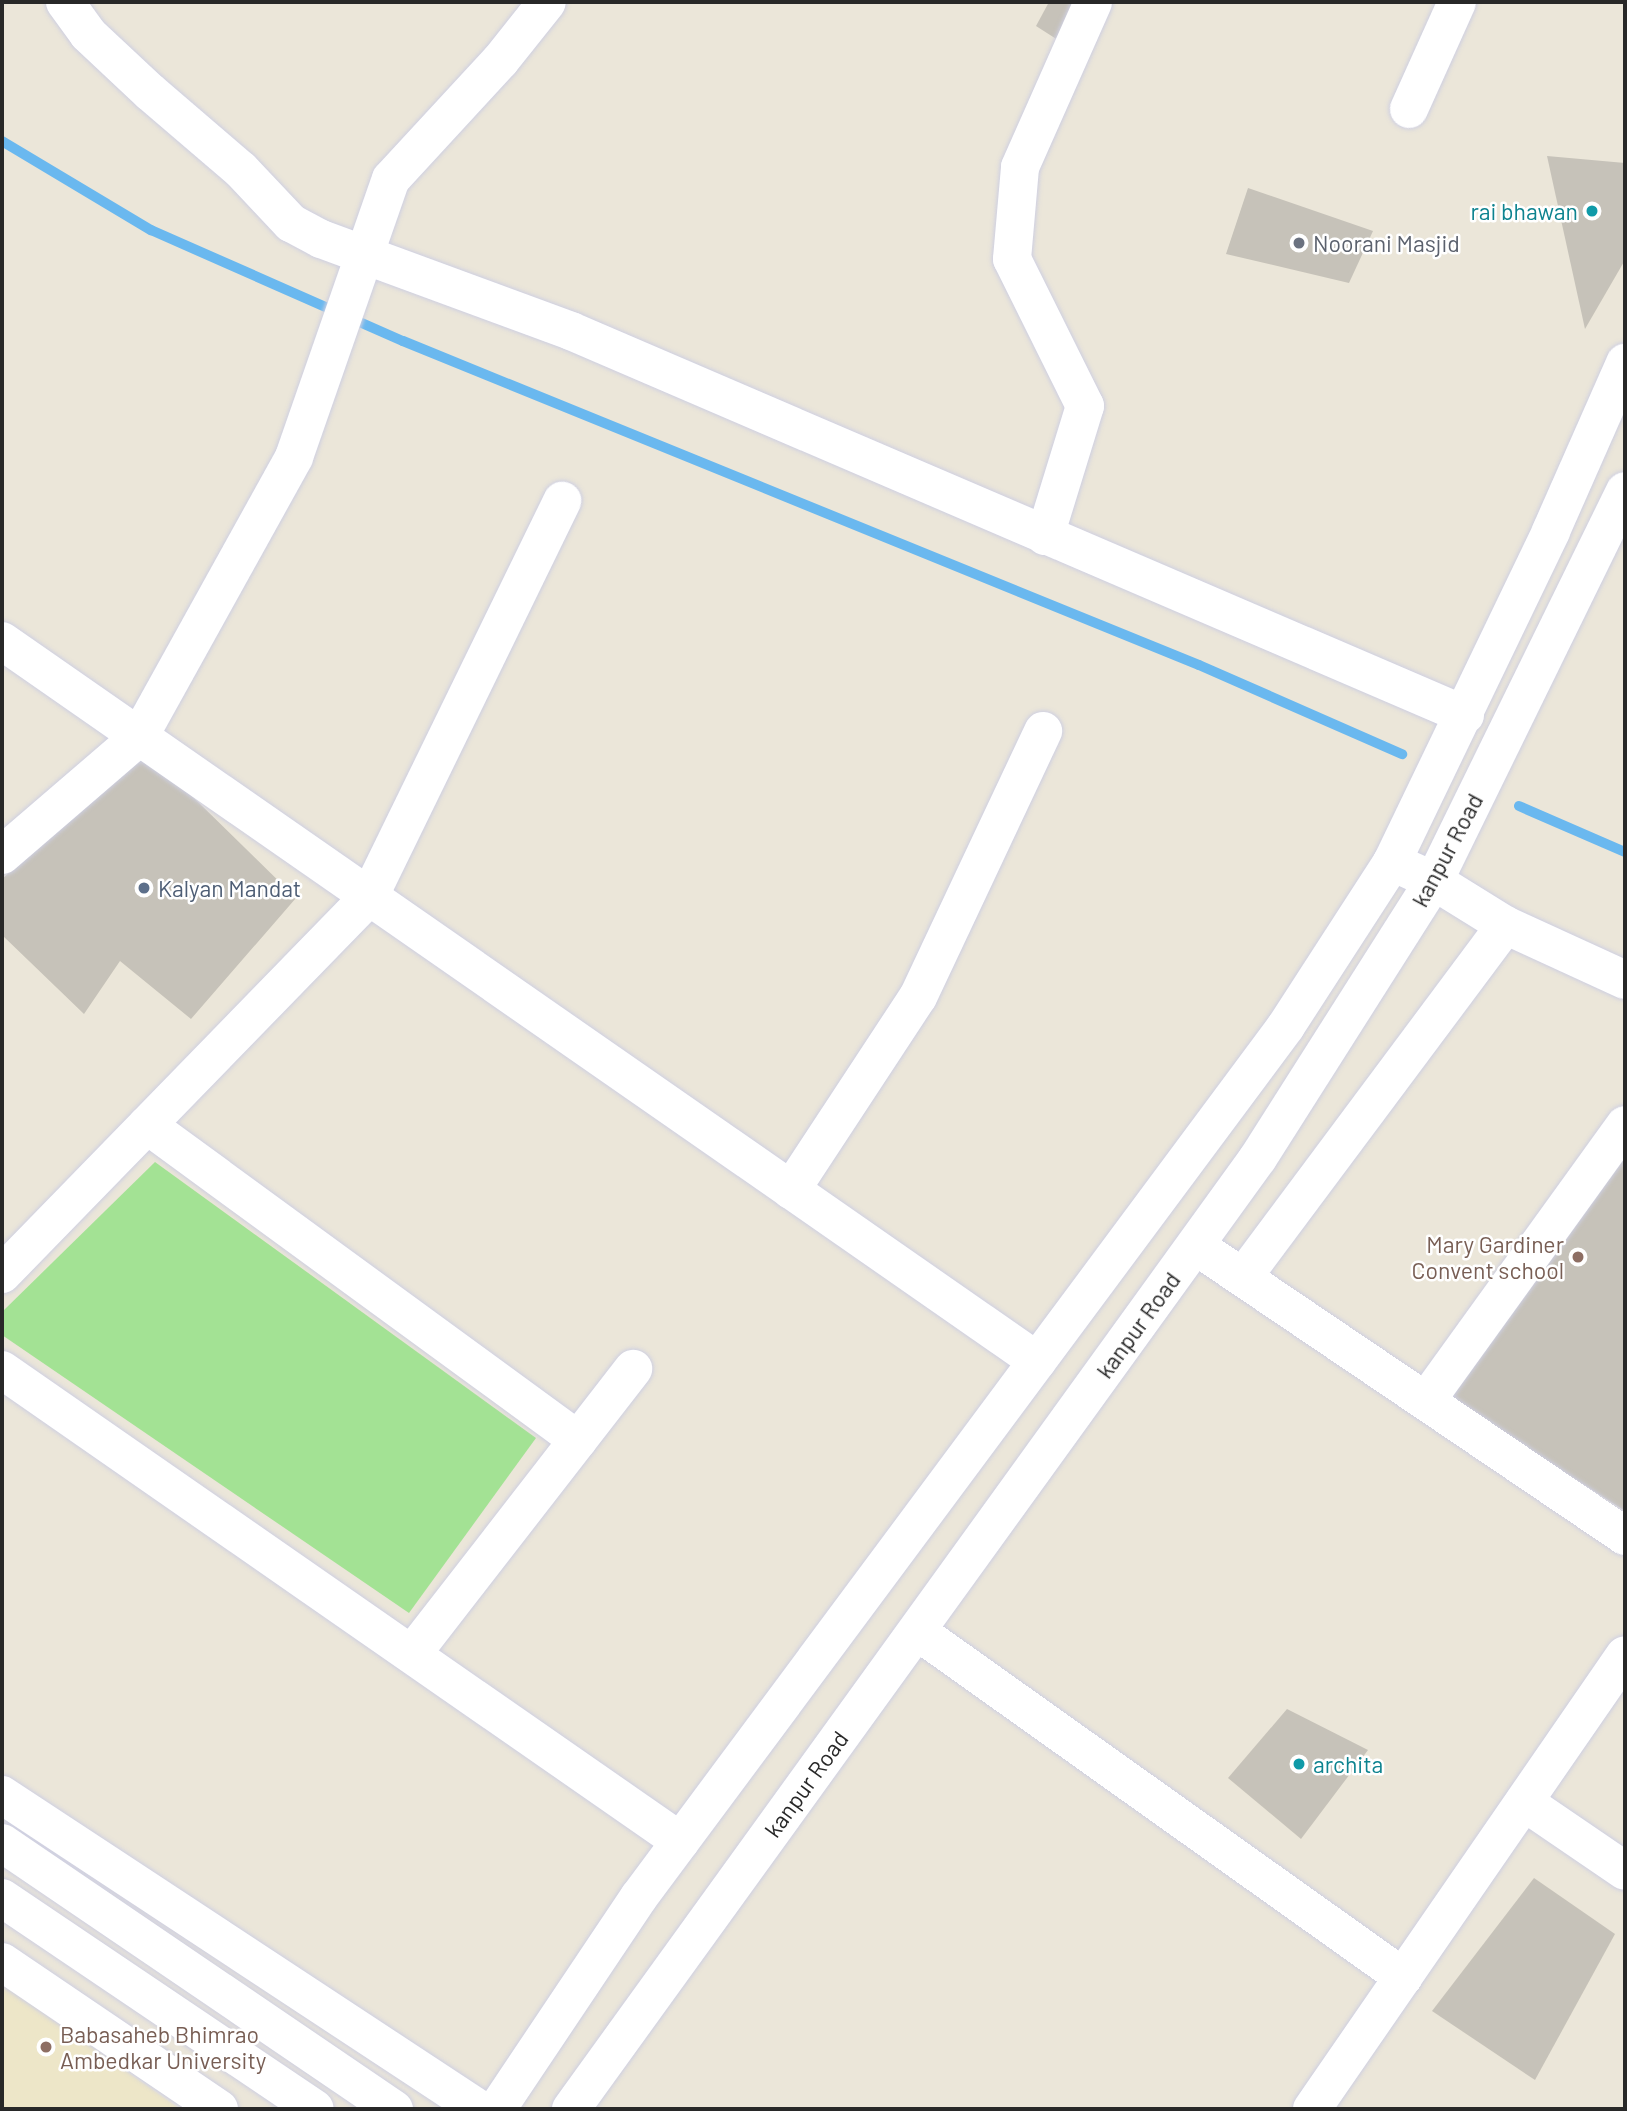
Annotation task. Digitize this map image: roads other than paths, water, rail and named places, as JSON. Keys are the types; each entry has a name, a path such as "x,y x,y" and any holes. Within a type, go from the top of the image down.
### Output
{"street":[{"path":"65,2 89,34 242,170 291,223 362,260 571,331 1465,715"},
{"path":"2,855 139,737 294,457 391,179 500,61 547,2"},
{"path":"1045,536 1085,406 1012,259 1020,167 1093,2"},
{"path":"1409,109 1457,2"},
{"path":"497,2109 680,1841 1286,1026 1392,862 1465,715 1625,363"},
{"name":"kanpur Road","path":"571,2109 1258,1158 1434,881 1580,591 1625,491"},
{"path":"2,1274 369,897 562,501"},
{"path":"2,641 1037,1361"},
{"path":"791,1190 918,997 1042,731"},
{"path":"1392,862 1434,881 1505,926 1625,980"},
{"path":"1243,1277 1505,926"},
{"path":"147,1125 578,1440"},
{"path":"1426,1401 1625,1125"},
{"path":"1196,1246 1625,1536"},
{"path":"1064,1324 1114,1359"},
{"path":"412,1654 633,1369"},
{"path":"2,1370 680,1841"},
{"path":"917,1631 1403,1977"},
{"path":"1312,2109 1625,1655"},
{"path":"2,1795 479,2109"},
{"path":"1524,1802 1625,1871"},
{"path":"2,1843 394,2109"},
{"path":"2,1898 314,2109"},
{"path":"2,1962 219,2109"}],"waterway":[{"path":"2,141 151,230 403,341 1199,665 1402,754"},
{"path":"1519,806 1625,852"}],"place":[{"name":"rai bhawan","path":"1592,211"},
{"name":"Noorani Masjid","path":"1299,243"},
{"name":"Kalyan Mandat","path":"144,888"},
{"name":"Mary Gardiner Convent school","path":"1578,1257"},
{"name":"archita","path":"1299,1764"},
{"name":"Babasaheb Bhimrao Ambedkar University","path":"46,2047"}]}
